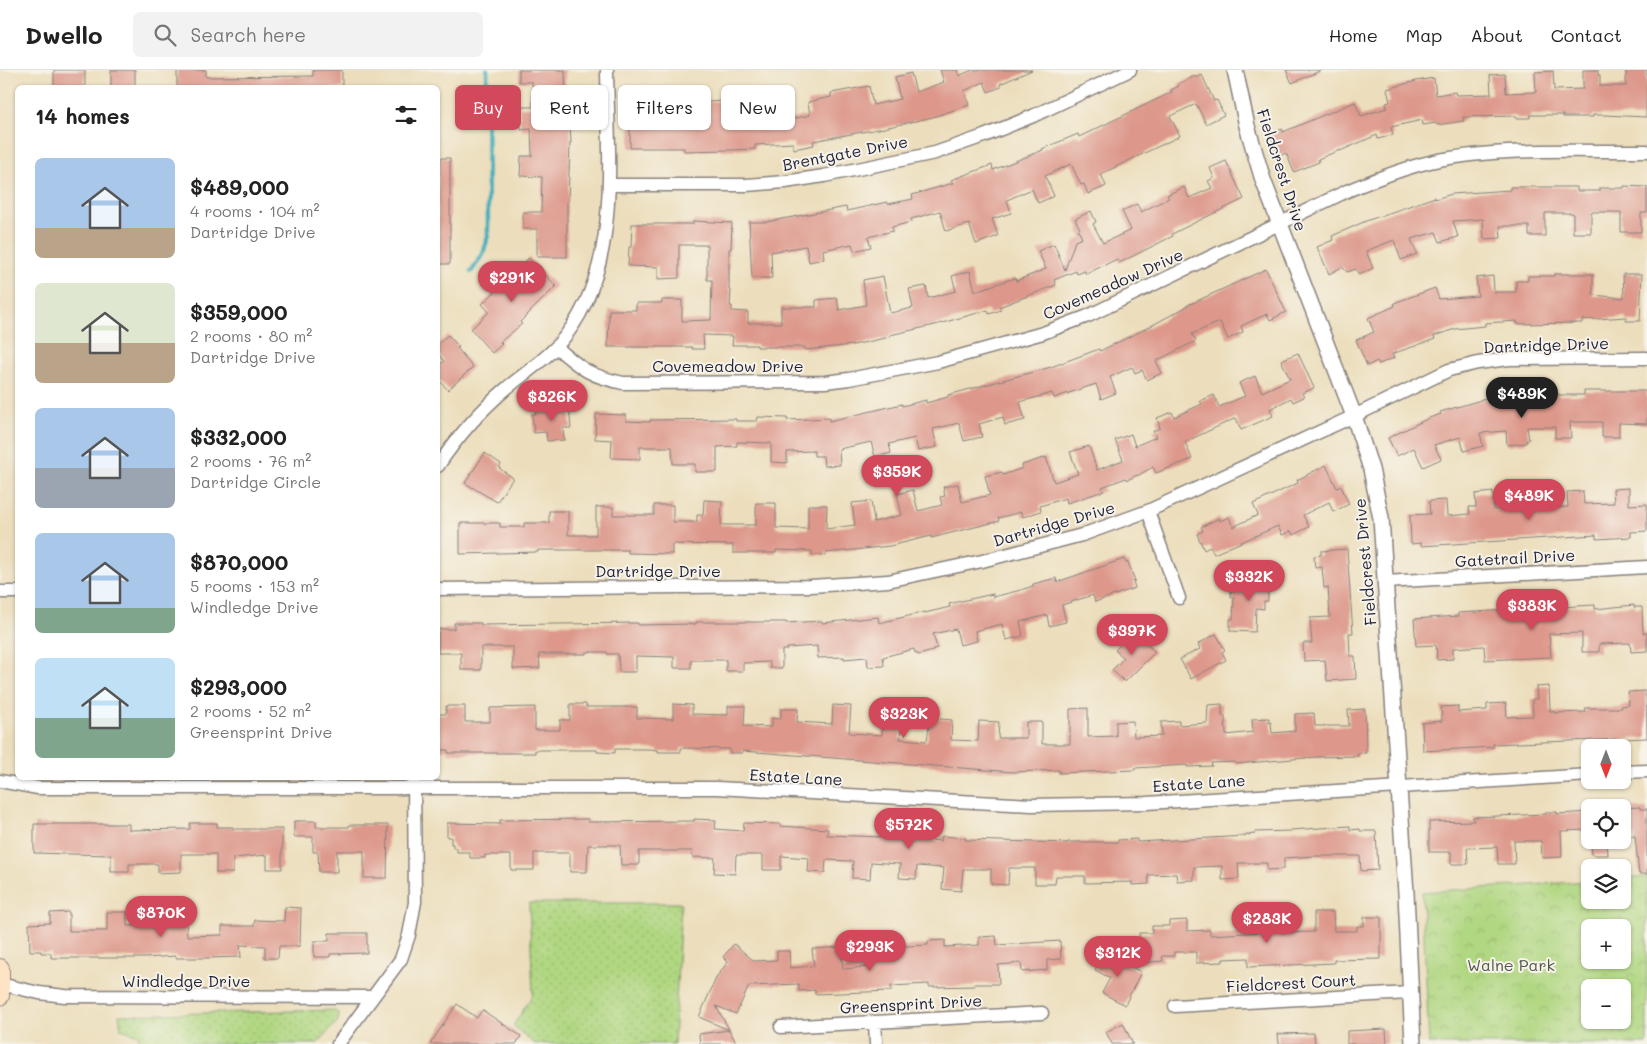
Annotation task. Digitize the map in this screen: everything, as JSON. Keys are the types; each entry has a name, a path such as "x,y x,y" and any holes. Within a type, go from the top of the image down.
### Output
{"main road":[{"path":"0,968 0,996"}],"street":[{"path":"440,463 466,428 489,404 556,347 568,334 584,306 594,283 606,240 608,185 607,70"},
{"name":"Brentgate Drive","path":"608,185 746,185 785,182 824,176 934,153 1025,120 1130,70"},
{"name":"Fieldcrest Drive","path":"1235,70 1247,126 1279,224 1354,416 1378,496 1399,787 1413,1044"},
{"name":"Covemeadow Drive","path":"556,347 583,370 602,379 623,383 825,382 849,379 938,362 1042,333 1088,316 1347,191 1384,176 1423,164 1507,153 1647,151"},
{"name":"Dartridge Drive","path":"440,589 811,586 888,581 982,561 1082,536 1148,511 1449,370 1478,363 1509,359 1647,358"},
{"path":"1148,511 1179,598"},
{"name":"Gatetrail Drive","path":"1385,582 1647,567"},
{"path":"0,592 15,592"},
{"path":"1631,772 1647,771"},
{"name":"Estate Lane","path":"0,781 38,788 414,782 717,788 992,804 1077,805 1147,803 1581,776"},
{"path":"338,1044 401,959 410,935 415,895 414,782"},
{"name":"Windledge Drive","path":"0,984 39,993 64,996 373,997"},
{"name":"Fieldcrest Court","path":"1175,1006 1410,993"},
{"name":"Greensprint Drive","path":"781,1027 1042,1014"},
{"path":"875,1022 876,1044"}],"green space":[{"name":"Walne Park","path":"1647,877 1647,1044 1429,1044 1422,892 1581,882 1581,909 1631,909 1631,878"},
{"path":"529,903 681,903 674,1044 535,1044 513,1026 533,994"},
{"path":"334,1010 339,1014 338,1021 317,1044 138,1044 139,1035 121,1029 119,1015"}],"building":[{"path":"54,70 85,70 85,85 54,85"},
{"path":"111,70 135,70 135,85 111,85"},
{"path":"177,70 206,70 206,77 313,76 313,70 342,70 342,85 177,85"},
{"path":"519,70 565,70 565,85 532,85 532,82 519,82"},
{"path":"940,70 957,70 959,76 972,70 1032,70 1000,84 1001,87 988,92 984,82 964,91 969,105 933,117 813,141 814,145 794,149 793,143 755,145 755,149 730,150 684,151 684,148 630,148 630,130 711,130 711,102 721,101 721,130 795,130 795,118 810,115 808,102 831,97 831,93 869,86 873,105 900,99 895,77 911,73 916,92 944,82"},
{"path":"1286,70 1322,70 1292,83"},
{"path":"1583,70 1598,70 1600,86 1626,86 1626,70 1647,70 1646,117 1530,115 1530,118 1516,118 1516,116 1463,117 1464,121 1437,125 1436,123 1423,125 1422,120 1391,127 1393,135 1378,139 1377,135 1318,159 1319,162 1294,172 1286,153 1279,156 1270,134 1282,129 1283,132 1355,102 1361,116 1387,108 1386,103 1390,102 1387,89 1416,81 1434,78 1436,95 1455,92 1456,95 1491,94 1490,75 1505,74 1506,93 1536,92 1535,72 1553,71 1554,90 1583,89"},
{"path":"1202,75 1214,101 1217,100 1224,115 1206,124 1196,104 1170,116 1180,136 1101,174 1106,186 1088,194 1084,184 1081,185 1071,164 1045,176 1054,196 1038,203 1032,189 1007,200 1011,213 992,219 998,236 976,244 969,224 946,231 940,211 911,219 911,222 892,227 893,231 868,237 871,247 854,251 852,244 823,250 824,259 809,262 806,246 771,252 772,278 752,278 749,222 766,222 846,207 847,211 887,202 888,204 913,199 912,195 953,183 951,180 992,165 993,170 1078,134 1079,137 1172,92 1171,90 1179,86 1178,84 1195,76 1196,78"},
{"path":"521,107 531,107 531,129 521,130"},
{"path":"531,130 570,130 567,257 537,257 537,229 523,229 523,212 541,212 542,177 520,176 521,156 532,156"},
{"path":"440,158 450,158 450,264 440,264"},
{"path":"1226,161 1244,199 1172,234 1173,236 1119,263 1117,259 1086,274 1085,271 1077,274 1076,271 1054,280 1056,285 999,307 1001,310 989,314 988,310 890,335 890,337 853,345 805,350 805,347 732,345 733,336 703,335 704,349 692,349 692,347 608,347 609,310 636,310 636,303 662,303 662,300 682,300 682,321 711,320 712,280 707,280 707,245 679,245 679,278 658,279 658,267 628,266 632,224 693,224 693,221 732,223 731,249 729,249 730,306 732,306 732,311 748,312 748,323 781,323 781,307 816,307 816,300 837,298 839,310 866,305 863,280 883,276 890,313 913,308 909,289 926,286 928,298 956,291 952,276 970,271 975,291 1015,278 1016,281 1046,269 1038,251 1054,244 1065,270 1075,241 1082,238 1075,219 1091,211 1096,222 1093,224 1103,243 1131,230 1122,211 1137,204 1141,212 1169,198 1167,195 1184,187 1189,198 1212,188 1208,181 1214,178 1210,168"},
{"path":"1624,186 1647,187 1647,213 1641,213 1641,232 1621,232 1621,212 1591,212 1591,233 1573,233 1573,213 1545,213 1545,236 1529,236 1529,226 1500,226 1501,238 1484,239 1483,219 1453,221 1458,237 1440,242 1436,232 1411,239 1417,254 1401,260 1394,240 1366,251 1373,268 1359,275 1356,269 1347,272 1342,267 1329,274 1317,247 1333,240 1332,236 1366,221 1435,197 1435,199 1452,194 1510,190 1510,187 1577,187 1577,191 1600,191 1600,188 1624,188"},
{"path":"529,258 556,286 520,322 522,324 500,342 502,344 492,353 471,329 489,312 482,304 501,286 498,283 517,265 519,268"},
{"path":"1266,269 1286,312 1270,320 1267,314 1241,326 1243,332 1228,339 1220,322 1192,334 1196,341 1156,361 1162,373 1147,380 1142,370 1135,373 1132,367 1110,377 1116,393 1101,399 1096,384 1054,398 1052,393 1020,402 1025,420 1005,425 1003,417 979,424 982,437 964,441 959,423 933,429 937,447 918,451 915,438 889,444 891,453 875,457 871,442 839,449 840,465 824,466 823,456 814,456 814,451 787,452 787,463 771,462 771,443 737,442 737,446 717,447 717,472 695,472 695,464 673,464 672,447 640,447 640,459 611,458 612,440 595,439 596,414 626,415 626,421 650,422 650,420 736,419 736,421 757,421 758,417 787,418 787,420 829,418 829,421 902,404 902,406 926,400 926,403 948,397 948,395 1051,367 1099,349 1100,351 1186,306"},
{"path":"1554,274 1593,274 1593,295 1624,298 1623,274 1642,274 1640,321 1626,321 1626,317 1582,320 1582,323 1517,324 1517,321 1485,323 1485,326 1455,329 1434,336 1435,339 1392,354 1394,358 1379,364 1377,361 1367,366 1356,340 1374,332 1368,318 1395,306 1394,303 1435,288 1439,299 1478,296 1476,278 1493,276 1494,292 1516,292 1516,281 1528,281 1528,276 1554,276"},
{"path":"448,335 473,367 448,390 440,381 440,364 444,361 440,356 440,342"},
{"path":"1298,353 1314,388 1302,393 1304,397 1293,402 1291,398 1270,409 1273,416 1241,430 1236,418 1185,442 1192,459 1156,473 1153,467 1127,480 1126,478 1102,487 1104,491 1067,503 1066,498 1040,506 1041,511 1023,517 1021,512 998,518 999,521 931,538 931,536 890,546 826,553 826,555 812,555 812,551 776,550 776,553 733,553 733,545 672,544 672,554 628,553 628,550 538,550 538,552 460,554 460,523 500,523 500,527 524,527 524,523 549,523 549,511 568,511 568,535 596,535 596,507 613,507 613,515 654,515 654,505 673,505 673,522 697,522 697,515 703,515 704,500 722,501 721,525 756,525 756,503 776,503 776,528 808,529 808,505 827,505 826,529 855,525 852,503 871,501 874,522 902,515 897,494 913,490 918,511 942,505 940,497 945,496 943,487 958,484 962,502 990,495 985,476 1002,472 1003,475 1023,468 1022,465 1046,457 1054,482 1078,474 1070,452 1089,446 1097,470 1123,460 1115,440 1131,434 1135,446 1156,437 1153,431 1160,428 1157,418 1172,412 1174,417 1202,404 1200,401 1214,395 1219,407 1245,396 1239,383 1255,376 1262,392 1290,379 1281,360"},
{"path":"1584,391 1647,391 1647,424 1619,423 1619,437 1602,437 1602,422 1570,422 1571,438 1555,438 1555,427 1527,427 1529,440 1526,440 1526,443 1507,445 1506,431 1480,433 1483,446 1464,451 1460,437 1434,445 1441,459 1423,467 1414,448 1397,456 1388,438 1441,414 1440,412 1481,399 1530,394 1558,393 1559,395 1584,395"},
{"path":"569,405 571,428 563,428 564,440 547,441 546,432 534,433 532,414 536,414 535,409"},
{"path":"485,453 501,464 499,468 513,478 497,502 465,483"},
{"path":"1326,465 1337,488 1341,486 1349,504 1333,512 1329,502 1303,515 1309,527 1293,535 1291,531 1282,535 1278,526 1214,554 1210,547 1204,550 1197,534 1203,531 1201,527 1219,518 1220,521 1229,517 1233,527 1258,515 1253,504 1298,483 1297,480"},
{"path":"1629,488 1629,505 1647,504 1647,531 1631,532 1631,537 1596,539 1596,535 1421,546 1421,543 1411,544 1410,515 1430,514 1429,501 1446,500 1447,516 1470,514 1469,507 1476,507 1475,494 1493,492 1494,510 1521,509 1520,495 1537,494 1538,509 1568,507 1567,492 1583,491 1584,504 1614,503 1613,489"},
{"path":"1347,549 1353,633 1349,633 1350,656 1355,656 1356,679 1327,681 1325,660 1304,661 1303,643 1312,643 1310,618 1330,617 1328,587 1324,588 1322,567 1315,568 1314,556 1321,555 1321,551"},
{"path":"1124,559 1126,563 1128,562 1135,581 1133,581 1135,588 1095,602 1093,595 1062,605 1066,622 1049,626 1047,615 1020,622 1023,636 1006,640 1002,624 975,631 977,641 960,645 956,629 933,634 937,648 933,649 933,651 918,655 914,649 883,657 884,666 868,667 867,657 844,659 844,657 818,658 817,646 782,650 782,668 770,668 770,662 743,663 743,671 726,671 726,660 691,660 691,668 674,668 674,657 636,656 636,672 619,672 618,654 607,654 607,652 539,654 540,668 513,669 513,647 481,647 481,670 461,670 461,653 440,653 440,629 454,629 454,623 481,623 481,625 638,623 638,625 696,624 696,622 786,623 822,621 822,623 878,617 879,623 950,607 949,604 961,601 993,594 993,597 1021,590 1033,586 1033,584 1056,578 1057,582"},
{"path":"1249,571 1266,572 1265,585 1268,586 1268,601 1264,601 1264,609 1256,608 1255,632 1230,631 1230,619 1233,619 1234,597 1231,597 1231,585 1248,585"},
{"path":"1595,605 1595,609 1634,605 1634,607 1642,607 1643,633 1647,633 1647,651 1631,652 1630,643 1599,644 1599,652 1582,652 1582,633 1549,634 1551,657 1485,660 1484,646 1453,648 1453,659 1437,660 1436,645 1416,646 1414,619 1458,616 1458,613"},
{"path":"1133,631 1155,652 1125,682 1112,670 1124,658 1115,650"},
{"path":"1216,634 1225,650 1222,652 1226,660 1191,679 1180,659 1200,649 1198,644"},
{"path":"1549,686 1550,711 1554,711 1554,713 1586,712 1585,708 1622,708 1621,706 1629,705 1628,692 1646,691 1647,738 1581,739 1581,741 1493,744 1493,747 1423,751 1422,723 1442,721 1441,707 1458,706 1458,712 1487,710 1487,704 1506,703 1507,717 1533,716 1532,699 1537,699 1536,687"},
{"path":"570,704 586,704 586,707 637,707 637,718 673,719 673,704 692,705 692,714 728,715 728,706 745,706 744,726 772,727 772,718 781,719 781,709 798,709 797,722 832,724 833,705 851,706 849,733 882,735 883,712 902,713 900,739 927,741 930,718 952,720 951,740 978,741 979,721 999,722 998,738 1026,738 1026,722 1042,722 1042,744 1070,744 1070,709 1088,708 1088,737 1116,736 1116,722 1133,721 1134,737 1162,736 1161,722 1179,721 1179,725 1207,723 1208,705 1222,704 1222,716 1225,716 1226,735 1253,732 1252,719 1269,718 1272,733 1295,731 1295,714 1314,713 1315,726 1349,726 1348,710 1365,709 1366,753 1358,753 1358,756 1316,757 1235,764 1235,762 1211,763 1212,766 1187,767 1187,765 1135,768 1135,770 1059,773 1059,770 1013,772 743,751 742,753 730,753 730,749 681,748 681,752 658,752 658,750 649,749 615,749 615,753 597,752 597,750 535,750 535,753 448,753 448,750 440,750 440,714 446,714 446,706 465,706 465,722 490,722 490,708 535,707 535,730 560,730 560,720 570,720"},
{"path":"1631,808 1647,809 1647,874 1639,874 1635,836 1631,836"},
{"path":"1546,812 1557,812 1557,814 1581,813 1581,830 1561,831 1562,857 1542,858 1541,841 1514,841 1515,864 1498,864 1497,847 1467,848 1468,864 1451,864 1451,852 1429,852 1429,822 1474,821 1473,817 1546,814"},
{"path":"588,819 588,822 716,820 715,829 743,831 744,823 780,824 780,826 828,829 827,835 885,836 941,841 942,836 966,838 965,840 1068,843 1118,842 1118,840 1137,839 1137,842 1246,836 1255,834 1255,832 1350,826 1350,830 1376,831 1378,870 1361,871 1360,856 1315,856 1284,858 1284,869 1267,870 1267,863 1238,863 1239,879 1222,880 1222,866 1194,867 1194,880 1177,881 1176,874 1148,875 1149,884 1132,885 1132,882 1085,883 1085,876 1056,876 1055,884 1035,884 1035,868 1009,868 1008,885 991,884 991,869 963,869 961,891 942,889 944,868 917,866 916,879 899,878 900,864 871,862 870,879 852,878 853,861 826,860 825,873 808,872 809,858 781,856 781,870 763,870 763,855 736,855 735,874 714,873 715,858 692,857 693,851 639,851 639,865 621,865 620,845 588,845 587,872 570,872 570,853 534,853 534,870 511,870 511,855 485,855 485,858 470,858 470,852 457,852 457,848 453,848 453,844 451,844 451,837 447,837 447,823 500,824 500,820"},
{"path":"294,821 316,821 316,827 388,825 387,878 364,878 364,851 337,851 337,872 319,872 318,852 313,852 313,837 294,837"},
{"path":"190,823 217,823 217,827 233,827 233,829 282,829 282,869 267,869 267,855 233,858 233,873 216,873 216,854 181,854 181,872 158,873 158,864 129,864 129,872 111,872 111,855 34,853 34,824 129,824 129,830 190,829"},
{"path":"1592,849 1608,849 1608,855 1592,855"},
{"path":"285,907 301,908 300,946 279,946 278,958 265,958 265,946 240,945 241,957 51,958 51,953 30,951 29,924 50,923 50,913 69,912 69,931 107,931 107,912 127,912 127,926 167,925 167,911 186,910 187,936 222,935 222,926 254,926 255,920 284,921"},
{"path":"1314,912 1333,912 1334,931 1357,931 1357,926 1364,926 1364,917 1381,917 1381,959 1334,960 1334,963 1248,967 1248,958 1223,959 1223,962 1196,963 1196,952 1174,952 1174,956 1162,956 1163,961 1140,963 1139,933 1152,933 1152,926 1169,926 1169,921 1187,920 1187,931 1210,930 1210,935 1264,932 1263,924 1281,923 1281,933 1314,932"},
{"path":"329,933 367,933 367,953 330,954 330,957 314,957 314,941 329,941"},
{"path":"996,936 997,945 1060,941 1061,959 1047,960 1047,970 1022,972 1021,963 998,965 999,984 929,987 929,984 891,986 891,991 815,994 815,990 799,991 799,984 749,986 736,1014 716,1006 737,1044 700,1044 699,1034 729,1030 699,1017 717,976 728,962 723,957 734,944 754,961 777,960 777,951 789,951 790,968 814,966 812,949 841,947 843,969 867,967 867,953 871,952 871,941 889,941 889,947 928,945 928,941 945,940 945,947 979,945 979,937"},
{"path":"1104,953 1141,972 1125,1005 1102,993 1110,978 1095,970"},
{"path":"457,1004 477,1018 482,1010 521,1036 516,1044 430,1044"},
{"path":"1123,1023 1133,1044 1112,1044 1106,1032"},
{"path":"1386,1029 1387,1044 1347,1044 1347,1031"},
{"path":"1314,1033 1315,1044 1279,1044 1278,1034"}],"waterway":[{"path":"471,272 483,254 488,236 487,70"}]}
